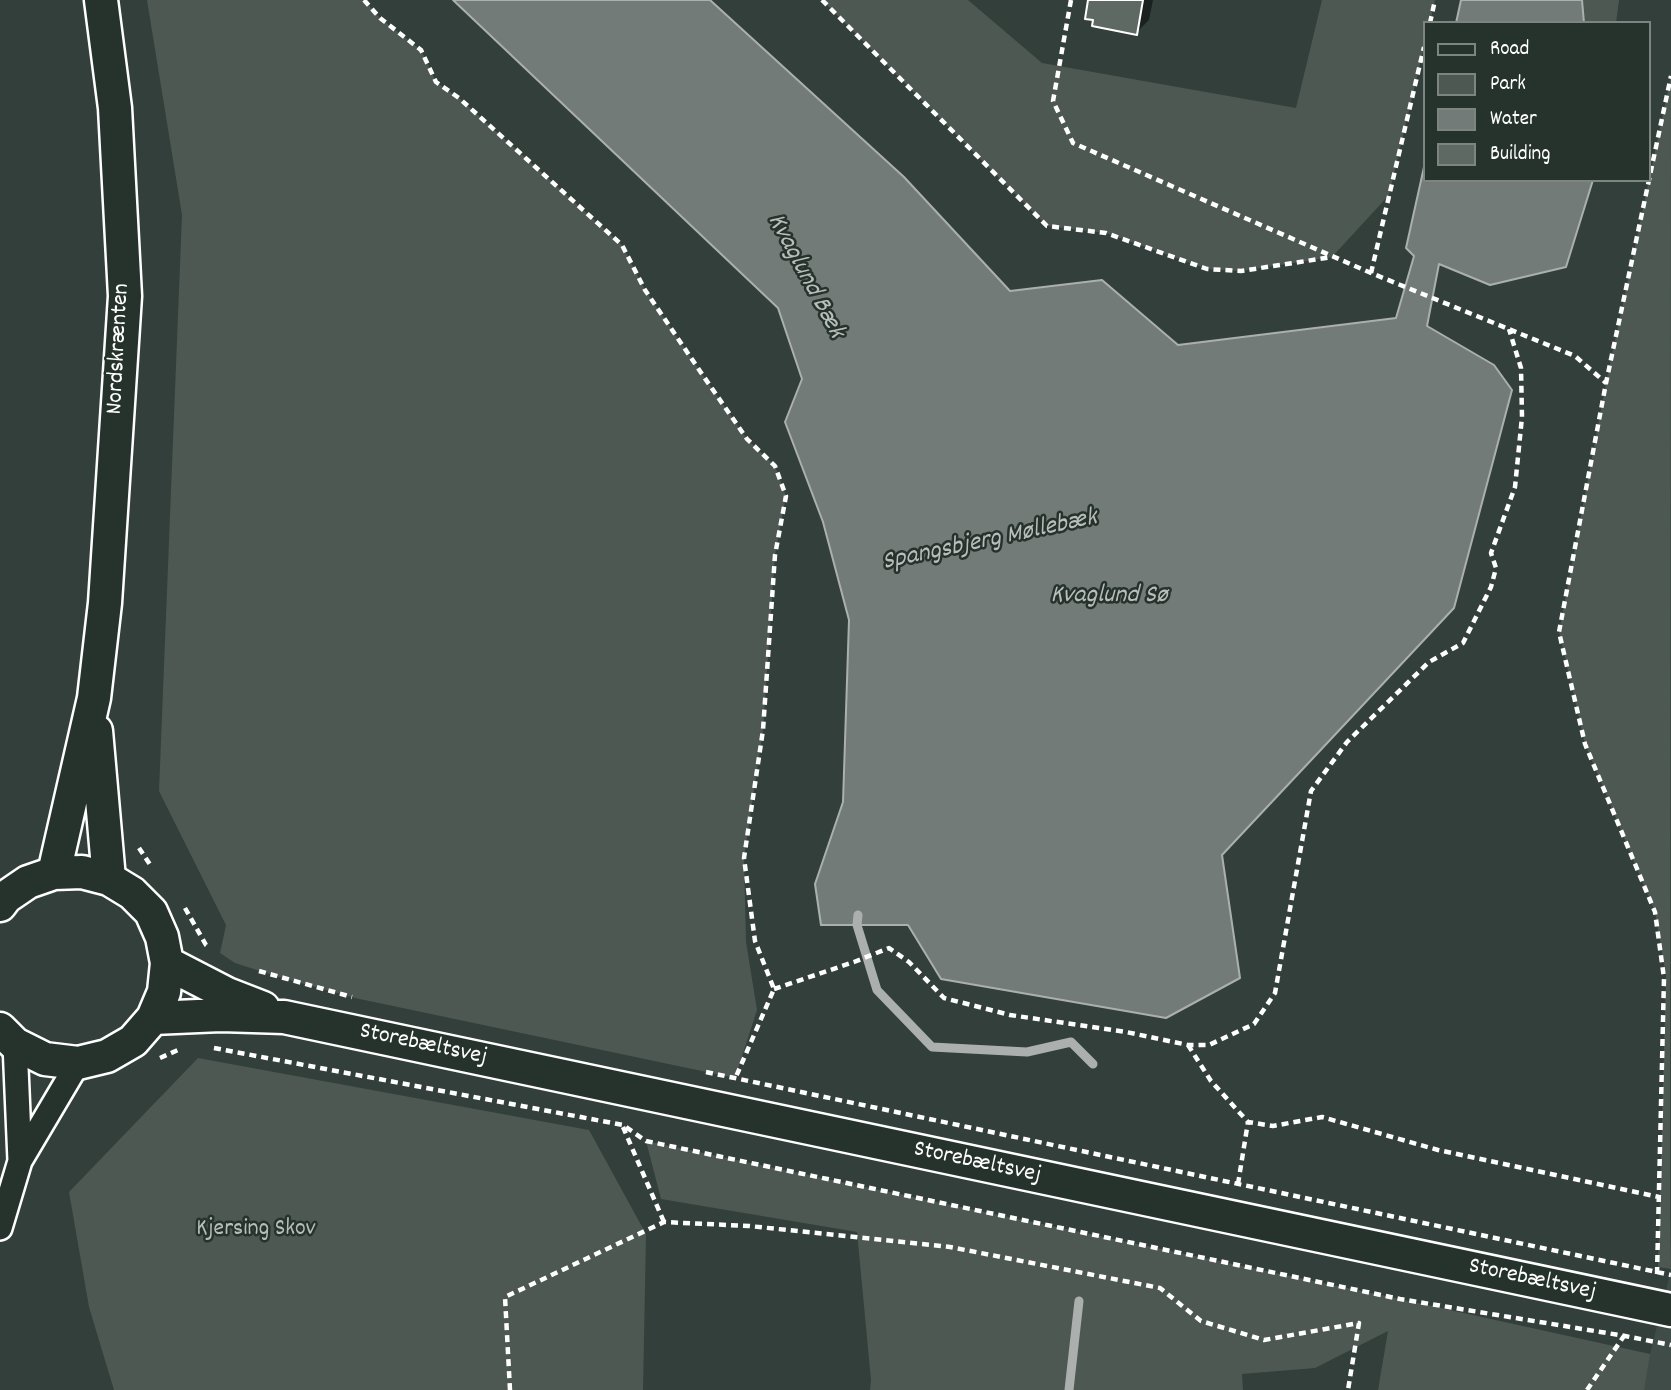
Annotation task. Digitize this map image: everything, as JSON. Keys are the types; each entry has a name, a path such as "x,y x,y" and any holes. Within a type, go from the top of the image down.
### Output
{"street":[{"name":"Nordskrænten","path":"54,873 94,698 104,603 125,296 116,108 101,0"},
{"name":"Nordskrænten","path":"94,698 109,879"},
{"path":"0,905 6,897 28,881 54,873 82,872 109,879 132,893 150,912 162,937 167,963 164,992 153,1018 133,1041 107,1056 78,1063 45,1059 8,1037"},
{"name":"Storebæltsvej","path":"167,963 227,994 284,1017 1659,1308"},
{"name":"Storebæltsvej","path":"153,1018 221,1015 284,1017"},
{"path":"8,1037 20,1161"},
{"path":"0,1228 20,1161 78,1063"}],"path":[{"path":"364,0 380,18 421,50 436,82 459,98 622,245 645,290 704,377 747,439 775,467 786,496 775,555 763,730 744,858 755,941 774,989 735,1078 729,1111"},
{"path":"822,0 1047,226 1106,233 1207,269 1241,271 1332,257"},
{"path":"1071,0 1054,101 1073,143 1332,257 1575,356 1606,383"},
{"path":"1430,21 1435,0"},
{"path":"1371,273 1422,56"},
{"path":"1650,175 1671,76"},
{"path":"1587,1390 1625,1335 1659,1308 1657,1272 1664,978 1655,912 1585,744 1559,632 1606,383 1649,182"},
{"path":"774,989 889,948 909,962 944,998 1010,1015 1126,1032 1188,1045 1209,1045 1254,1024 1275,993 1311,791 1347,742 1429,662 1463,643 1492,587 1496,568 1491,553 1515,487 1522,418 1521,368 1509,330"},
{"path":"136,843 155,871"},
{"path":"180,898 206,946 216,951"},
{"path":"257,970 355,999"},
{"path":"1188,1045 1211,1081 1248,1122 1273,1125 1322,1117 1438,1150 1659,1197"},
{"path":"203,1049 216,1048 623,1125 646,1141 1401,1299 1625,1335 1671,1345"},
{"path":"153,1062 175,1050 189,1049"},
{"path":"695,1069 1671,1275"},
{"path":"1238,1184 1248,1122"},
{"path":"623,1125 664,1222"},
{"path":"510,1390 505,1297 664,1222 749,1226 950,1247 1160,1288 1200,1321 1264,1340 1359,1323 1348,1390"}],"shaded area":[{"path":"1671,1270 1671,1390 1639,1390 1650,1354"}],"green space":[{"path":"147,0 364,0 380,18 421,50 436,82 459,98 622,245 645,290 704,377 747,439 775,466 786,496 775,555 763,730 744,858 746,942 757,1010 735,1078 355,998 235,963 220,953 226,925 159,791 182,215"},
{"path":"822,0 968,0 1042,63 1296,108 1322,0 1435,0 1430,21 1422,21 1422,55 1389,195 1332,257 1241,271 1207,269 1106,233 1047,226"},
{"path":"1582,0 1619,0 1616,21 1584,21"},
{"path":"1671,76 1671,1269 1658,1267 1666,976 1655,912 1585,744 1559,632 1606,383"},
{"name":"Kjersing Skov","path":"198,1058 589,1130 646,1234 643,1390 114,1390 89,1307 69,1192"},
{"path":"646,1141 1650,1354 1644,1390 1378,1390 1388,1331 1315,1368 1242,1374 1243,1390 870,1390 857,1232 661,1199"}],"water":[{"name":"Kvaglund Sø","path":"453,0 710,0 904,177 1010,291 1102,280 1178,345 1396,318 1414,256 1406,248 1422,176 1422,182 1592,182 1566,267 1490,285 1439,264 1427,326 1494,365 1512,390 1454,608 1222,855 1240,978 1166,1018 941,979 908,925 821,925 815,884 843,802 849,620 823,522 785,422 802,379 778,308"},
{"path":"1461,0 1582,0 1584,21 1456,21"}],"building":[{"path":"1088,0 1143,0 1137,35 1092,26 1093,20 1085,19"}],"waterway":[{"name":"Spangsbjerg Møllebæk","path":"858,915 857,925 877,990 932,1047 1027,1052 1071,1042 1093,1064"},
{"name":"Spangsbjerg Møllebæk","path":"1069,1390 1079,1301"}],"water label":[{"name":"Kvaglund Bæk","path":"804,277"}]}
